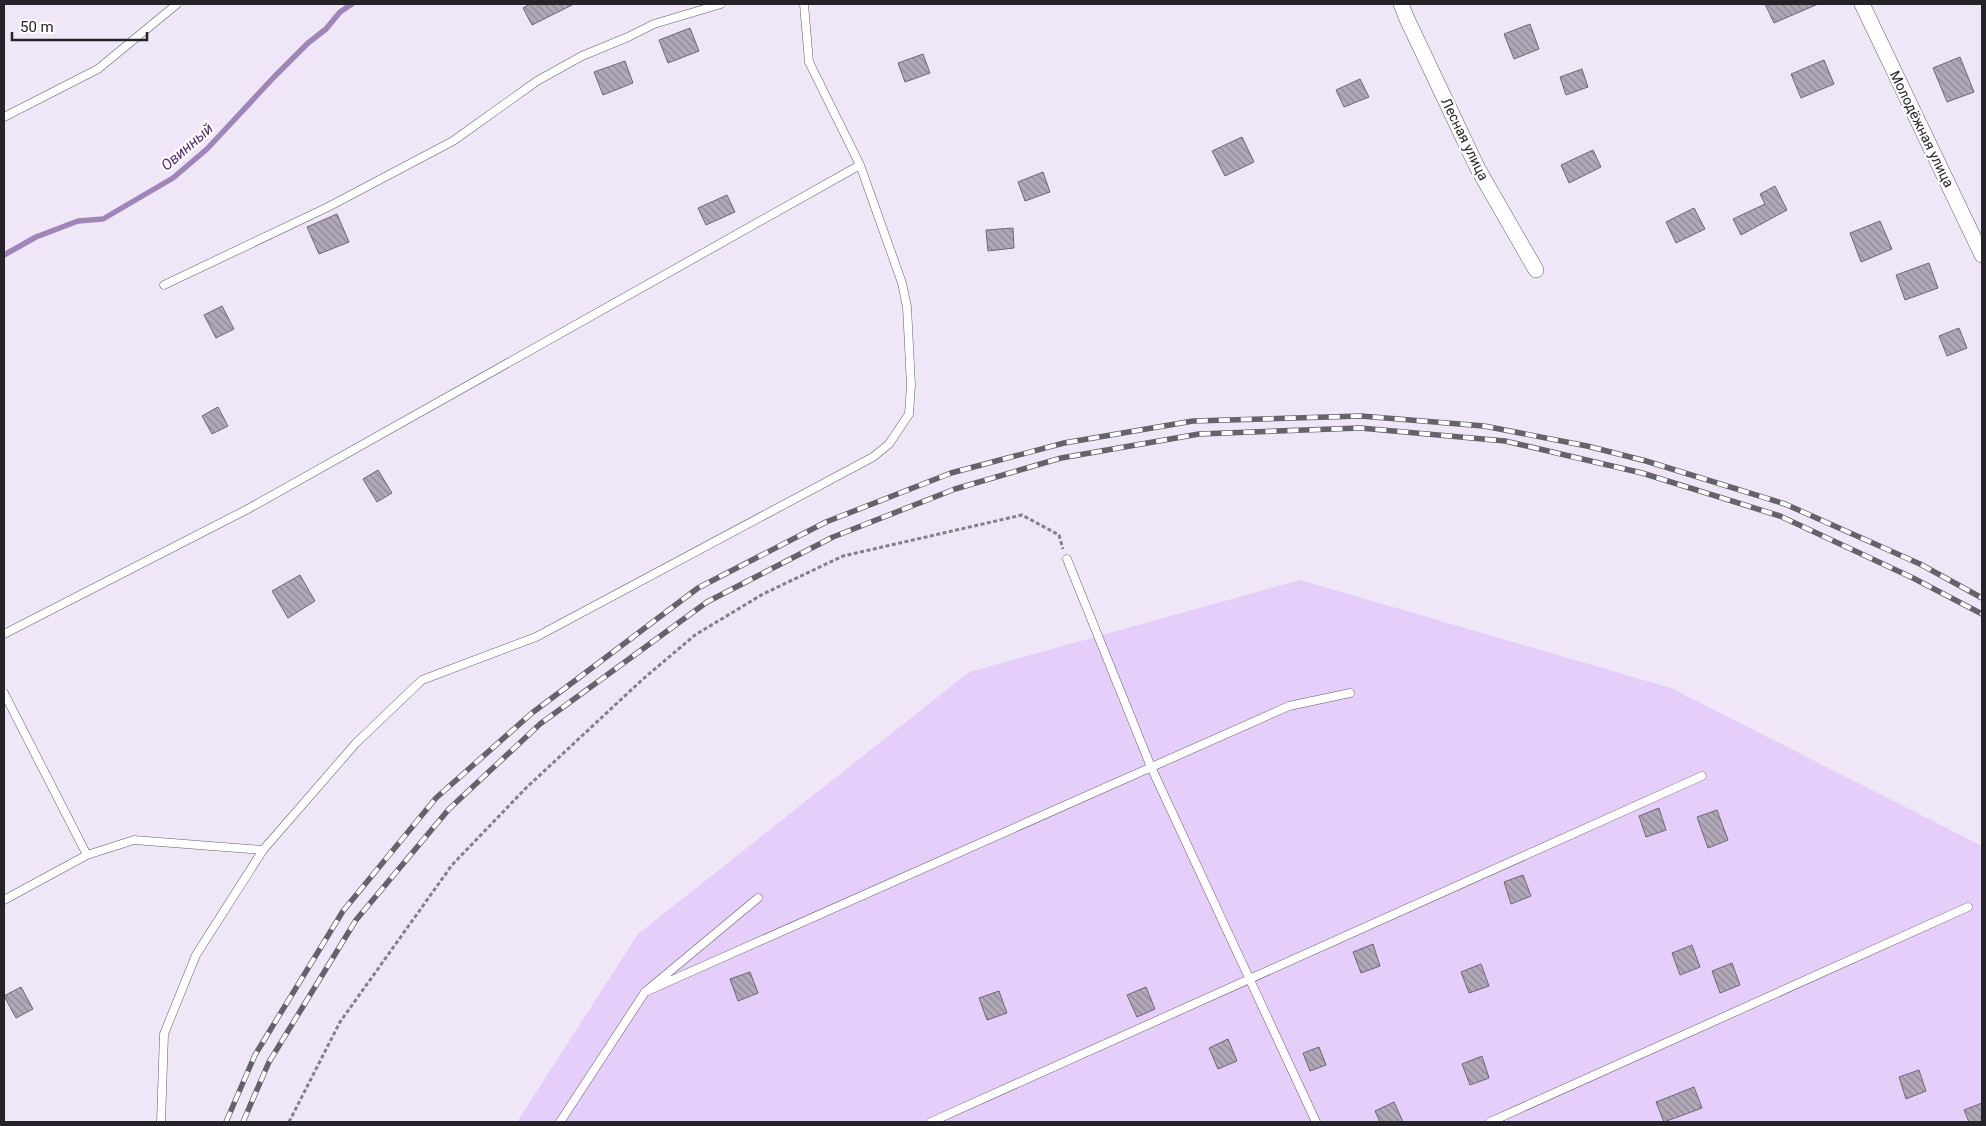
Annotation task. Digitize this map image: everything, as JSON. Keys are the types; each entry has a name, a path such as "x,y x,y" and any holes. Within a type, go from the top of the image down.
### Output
{"street":[{"name":"Лесная улица","path":"1402,4 1407,19 1478,169 1536,270"},
{"name":"Молодёжная улица","path":"1862,4 1982,255"}],"lane":[{"path":"4,117 98,69 177,4"},
{"path":"164,285 328,207 453,141 537,81 582,56 654,24 721,4"},
{"path":"161,1122 164,1034 196,955 263,850 356,743 422,680 536,637 873,457 889,444 909,414 911,385 907,307 902,283 860,165 808,62 804,4"},
{"path":"4,634 248,509 860,165"},
{"path":"1067,559 1151,767 1316,1122"},
{"path":"4,693 87,855"},
{"path":"645,992 1289,706 1350,693"},
{"path":"931,1122 1702,776"},
{"path":"4,900 87,855 134,840 263,850"},
{"path":"560,1122 645,992 758,898"},
{"path":"1490,1122 1968,907"}],"path":[{"path":"289,1122 340,1022 452,865 526,788 643,679 694,636 763,594 843,556 1022,515 1058,534 1067,559"}],"shaded area":[{"path":"1300,580 1671,688 1982,846 1982,1122 517,1122 638,934 969,672"}],"building":[{"path":"530,4 574,4 532,25 523,8"},
{"path":"1765,4 1818,4 1774,23"},
{"path":"1530,24 1539,49 1514,59 1504,34"},
{"path":"690,28 699,51 668,63 659,40"},
{"path":"923,54 930,73 905,82 898,63"},
{"path":"1960,57 1974,92 1947,102 1933,68"},
{"path":"1824,60 1834,84 1801,98 1791,74"},
{"path":"625,61 633,83 603,95 594,72"},
{"path":"1582,69 1588,87 1566,95 1560,77"},
{"path":"1360,79 1369,97 1344,107 1336,90"},
{"path":"1242,137 1254,162 1225,176 1212,151"},
{"path":"1593,150 1601,167 1569,183 1561,165"},
{"path":"1043,172 1050,192 1025,201 1018,182"},
{"path":"1775,186 1787,210 1741,235 1733,219 1765,204 1760,194"},
{"path":"727,195 735,212 706,225 698,208"},
{"path":"1694,208 1705,229 1676,243 1666,222"},
{"path":"337,214 349,242 319,254 307,227"},
{"path":"1880,221 1892,249 1861,262 1850,233"},
{"path":"1013,228 1014,248 988,251 986,230"},
{"path":"1929,263 1938,288 1905,300 1896,275"},
{"path":"222,306 234,329 216,338 204,315"},
{"path":"1959,328 1967,348 1947,356 1939,336"},
{"path":"218,407 228,426 212,434 202,416"},
{"path":"378,470 392,493 377,502 363,479"},
{"path":"300,575 315,601 288,618 272,591"},
{"path":"1659,808 1666,830 1646,837 1639,816"},
{"path":"1717,810 1728,840 1708,848 1697,817"},
{"path":"1523,875 1531,896 1511,904 1504,882"},
{"path":"1373,944 1380,966 1361,973 1353,952"},
{"path":"1692,945 1700,967 1680,975 1672,953"},
{"path":"1732,963 1740,985 1720,993 1712,971"},
{"path":"1481,964 1489,986 1469,993 1461,972"},
{"path":"750,972 758,993 738,1001 730,979"},
{"path":"21,987 33,1009 16,1018 4,996"},
{"path":"1146,987 1155,1009 1137,1017 1127,995"},
{"path":"999,991 1007,1013 987,1020 979,998"},
{"path":"1228,1039 1237,1061 1218,1069 1209,1048"},
{"path":"1319,1047 1326,1065 1310,1071 1303,1053"},
{"path":"1482,1056 1489,1078 1470,1085 1462,1064"},
{"path":"1919,1070 1926,1091 1906,1099 1899,1077"},
{"path":"1694,1087 1702,1108 1664,1122 1656,1102"},
{"path":"1394,1102 1403,1122 1380,1122 1375,1111"},
{"path":"1982,1103 1982,1122 1969,1122 1964,1110"}],"waterway":[{"name":"Овинный","path":"4,255 36,237 78,221 103,219 173,178 207,149 274,77 308,43 326,29 340,12 352,4"}],"railway":[{"path":"226,1122 255,1055 343,911 436,798 532,713 698,588 826,522 951,473 1064,443 1193,421 1361,416 1484,426 1587,446 1646,461 1785,504 1920,564 1982,598"},
{"path":"243,1122 269,1062 356,920 449,809 540,724 707,602 833,537 955,489 1061,458 1199,434 1360,428 1505,441 1642,473 1780,516 1913,578 1982,614"}]}
